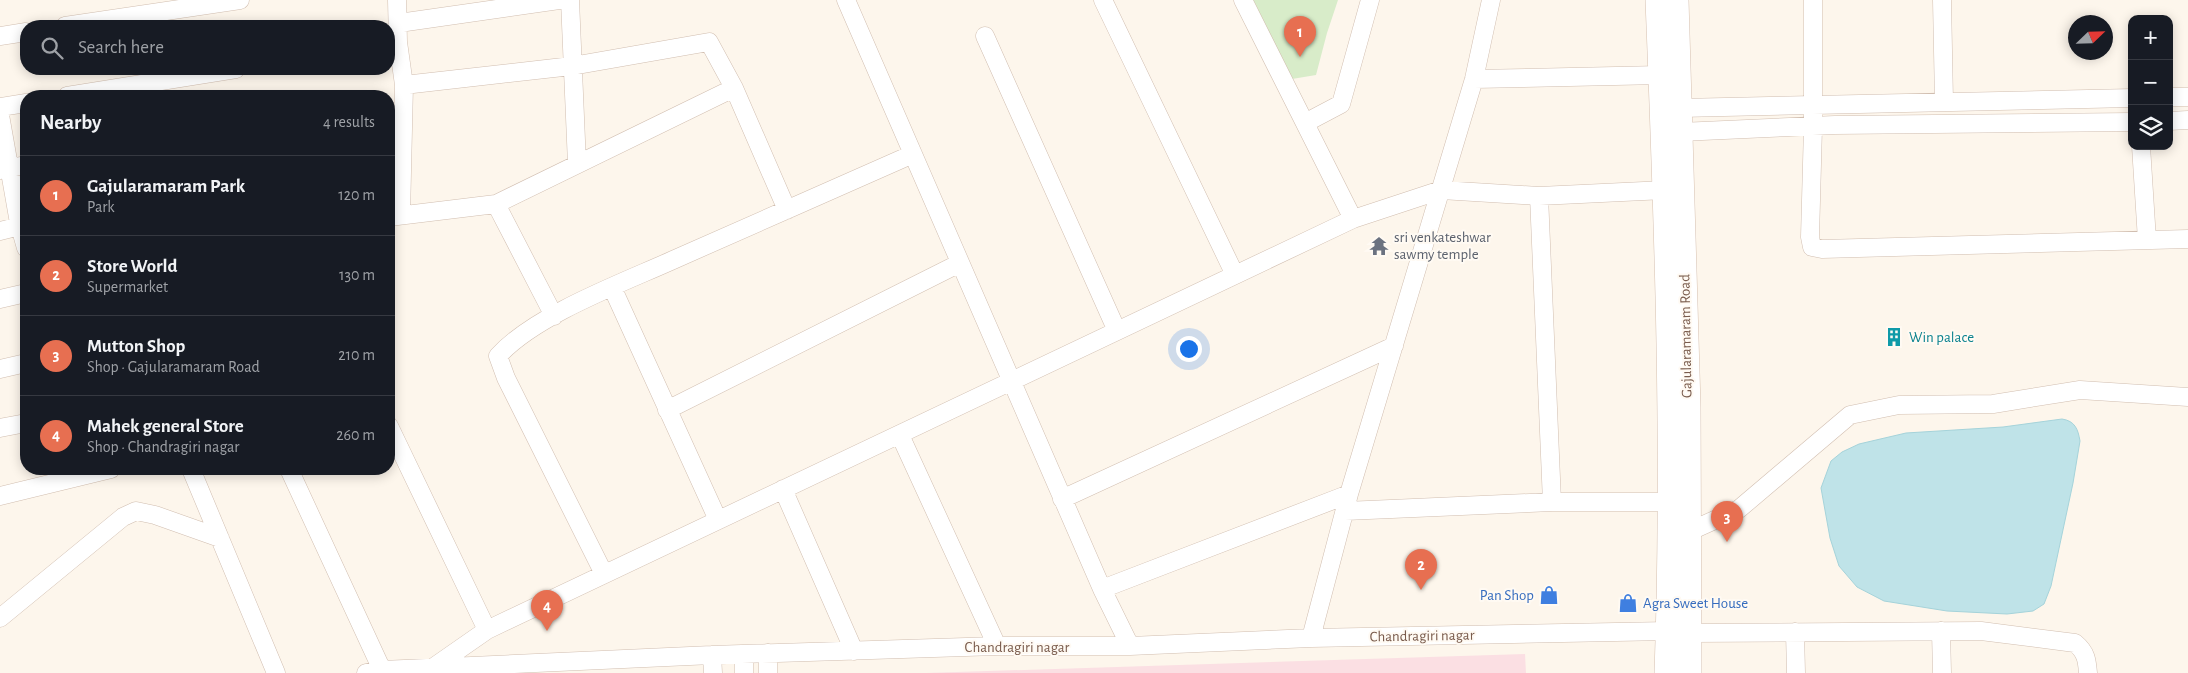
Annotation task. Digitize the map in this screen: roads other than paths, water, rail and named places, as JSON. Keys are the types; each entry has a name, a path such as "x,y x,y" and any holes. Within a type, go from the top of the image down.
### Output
{"main road":[{"name":"Gajularamaram Road","path":"1658,0 1665,190 1671,502 1679,632 1689,673"},
{"name":"Gajularamaram Road","path":"1667,673 1679,632 1688,532 1686,312 1676,0"}],"street":[{"path":"105,20 240,0"},
{"path":"395,39 399,23 397,0"},
{"path":"399,23 558,0"},
{"path":"570,0 577,164"},
{"path":"846,0 1062,499 1130,646"},
{"path":"1103,0 1235,275"},
{"path":"1242,0 1353,219"},
{"path":"1305,123 1341,104 1370,0"},
{"path":"1311,638 1347,502 1474,79 1491,0"},
{"path":"1813,0 1813,127 1810,238 1812,247 1822,250 2188,239"},
{"path":"1942,0 1944,101"},
{"path":"0,36 20,33"},
{"path":"985,36 1117,331"},
{"path":"399,92 572,66 709,42 734,88 787,210"},
{"path":"395,53 399,92 395,216 496,204 734,88"},
{"path":"105,90 198,75"},
{"path":"1474,79 1661,75"},
{"path":"2173,97 2188,97"},
{"path":"1680,108 2128,98"},
{"path":"0,107 20,104"},
{"path":"0,115 4,169 20,226 0,231"},
{"path":"2173,121 2188,120"},
{"path":"1680,132 1813,127 2128,122"},
{"path":"2141,150 2147,240"},
{"path":"604,574 506,378 498,356 510,343 554,316 612,287 913,154"},
{"path":"4,169 20,166"},
{"path":"431,669 487,630 1353,219 1441,190 1539,196 1665,190"},
{"path":"1539,196 1552,502"},
{"path":"496,204 554,316"},
{"path":"667,410 960,263"},
{"path":"612,287 718,520"},
{"path":"0,300 20,295"},
{"path":"1062,499 1394,346"},
{"path":"0,369 20,364"},
{"path":"1688,532 1739,509 1850,415 1899,405 1993,404 2080,390 2188,397"},
{"path":"0,428 20,424"},
{"path":"900,435 997,646"},
{"path":"395,438 487,630"},
{"path":"0,496 86,475"},
{"path":"194,475 276,673"},
{"path":"292,475 374,672"},
{"path":"784,489 854,650"},
{"path":"1102,589 1347,502 1671,502"},
{"path":"0,618 115,523 132,512 155,516 220,538"},
{"path":"1940,631 1942,673"},
{"name":"Chandragiri nagar","path":"374,672 712,655 997,646 1130,646 1311,638 1679,632 1981,631 2075,643 2083,650 2087,659 2088,673"},
{"path":"1795,632 1796,673"},
{"path":"768,653 768,673"},
{"path":"744,654 744,673"},
{"path":"712,655 713,673"}],"water":[{"path":"2062,419 2075,426 2080,441 2051,586 2044,604 2033,611 2007,614 1947,611 1884,601 1857,587 1839,566 1830,538 1821,488 1831,461 1842,452 1859,444 1906,433 2003,427"}],"place":[{"name":"Gajularamaram Park","path":"1300,57"},
{"name":"sri venkateshwar sawmy temple","path":"1379,246"},
{"name":"Win palace","path":"1894,337"},
{"name":"Mutton Shop","path":"1727,542"},
{"name":"Store World","path":"1421,590"},
{"name":"Pan Shop","path":"1549,595"},
{"name":"Agra Sweet House","path":"1628,603"},
{"name":"Mahek general Store","path":"547,631"}]}
